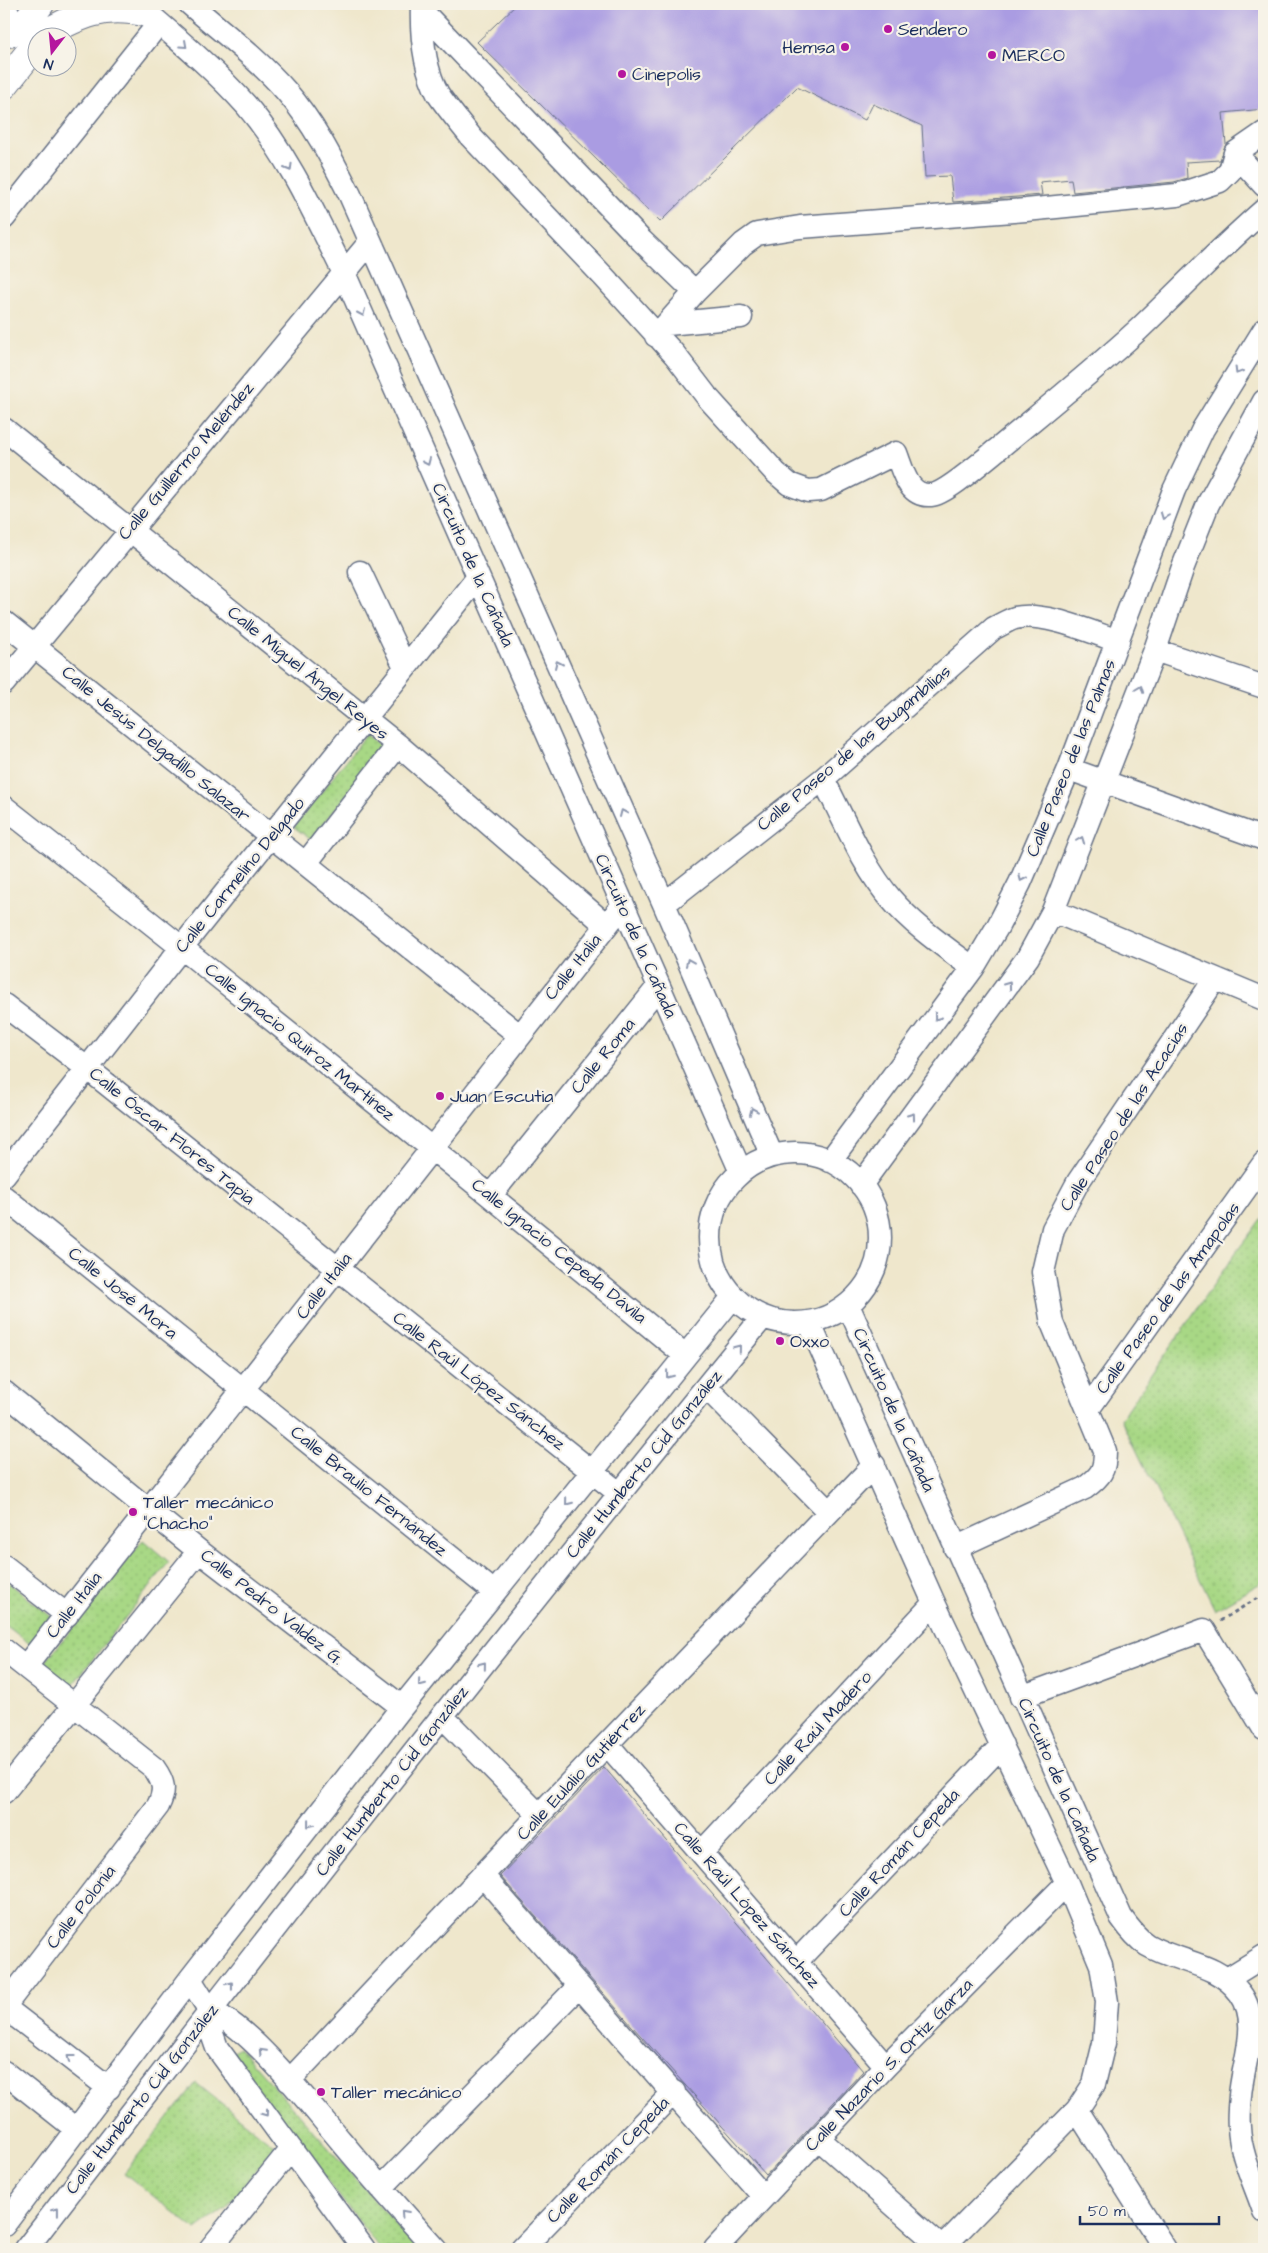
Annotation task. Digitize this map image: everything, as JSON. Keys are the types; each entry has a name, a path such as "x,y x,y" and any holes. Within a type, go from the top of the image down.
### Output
{"main road":[{"path":"8,18 8,34 17,30 40,4"},
{"path":"50,28 70,4"},
{"path":"58,28 94,11 114,8 148,13"},
{"path":"4,85 28,55"}],"street":[{"path":"422,7 642,241 695,292"},
{"path":"422,7 429,72 438,93 471,137 662,330 675,355 708,398 775,472 794,487 808,491 822,490 896,453 908,483 913,490 920,494 936,494 977,466 1049,408 1138,330 1264,210"},
{"name":"Circuito de la Cañada","path":"204,8 287,92 306,117 332,160 664,904 772,1156"},
{"path":"4,218 148,13"},
{"name":"Circuito de la Cañada","path":"148,13 208,66 245,105 263,128 288,164 344,272 622,906 741,1172"},
{"path":"662,330 695,292 743,244 757,234 800,227 1026,210 1177,195 1220,181 1230,171 1235,153 1264,132"},
{"path":"1235,153 1264,186"},
{"name":"Calle Guillermo Meléndez","path":"4,683 129,530 370,242"},
{"path":"662,330 741,317"},
{"name":"Calle Paseo de las Palmas","path":"830,1160 973,968 1020,883 1069,769 1168,506 1208,420 1264,330"},
{"path":"862,1185 1028,957 1053,911 1155,650 1183,567 1208,504 1264,401"},
{"name":"Calle Miguel Ángel Reyes","path":"4,429 398,745 606,925"},
{"path":"360,572 405,667"},
{"name":"Calle Carmelino Delgado","path":"4,1175 182,947 478,577"},
{"name":"Calle Paseo de las Bugambilias","path":"664,904 823,779 994,628 1016,618 1037,618 1054,621 1118,641"},
{"name":"Calle Jesús Delgadillo Salazar","path":"4,622 519,1035"},
{"path":"1155,650 1264,686"},
{"path":"306,864 398,745"},
{"path":"1069,769 1264,839"},
{"path":"823,779 866,861 890,899 925,932 973,968"},
{"name":"Calle Ignacio Quiroz Martínez","path":"4,807 432,1148"},
{"name":"Calle Italia","path":"26,1666 622,906"},
{"path":"1053,911 1264,999"},
{"name":"Calle Paseo de las Acacias","path":"955,1548 1085,1488 1097,1479 1105,1466 1105,1451 1089,1408 1052,1323 1043,1272 1053,1228 1078,1182 1215,979"},
{"name":"Calle Roma","path":"491,1195 658,987"},
{"name":"Calle Óscar Flores Tapia","path":"4,1005 88,1069 338,1269"},
{"name":"Calle Ignacio Cepeda Dávila","path":"432,1148 685,1355"},
{"path":"790,1153 810,1154 830,1160 847,1171 862,1185 875,1208 880,1234 877,1261 866,1285 848,1305 830,1316 810,1322 786,1323 763,1317 747,1309 733,1297 717,1274 710,1247 711,1219 722,1193 741,1172 755,1162 772,1156 790,1153"},
{"name":"Calle Paseo de las Amapolas","path":"1089,1408 1264,1163"},
{"name":"Calle José Mora","path":"4,1197 243,1389"},
{"name":"Calle Raúl López Sánchez","path":"338,1269 620,1494"},
{"name":"Calle Humberto Cid González","path":"4,2225 327,1802 733,1297"},
{"name":"Circuito de la Cañada","path":"848,1305 1021,1697 1121,1917 1132,1933 1146,1944 1168,1954 1210,1968 1227,1979 1241,1993 1256,2003 1250,2026 1240,2096 1239,2128 1244,2155 1264,2210"},
{"name":"Calle Humberto Cid González","path":"26,2249 442,1716 763,1317"},
{"name":"Circuito de la Cañada","path":"810,1322 934,1603 1067,1883 1101,1965 1108,2002 1104,2043 1094,2084 1077,2110 941,2249"},
{"path":"706,1387 828,1511"},
{"name":"Calle Braulio Fernández","path":"243,1389 494,1592"},
{"name":"Calle Pedro Valdez G.","path":"4,1392 199,1551 402,1707"},
{"name":"Calle Eulalio Gutiérrez","path":"289,2081 539,1815 874,1465"},
{"path":"4,1792 199,1551"},
{"path":"4,1566 67,1615"},
{"name":"Calle Raúl Madero","path":"702,1852 934,1603"},
{"path":"1021,1697 1204,1630 1264,1729"},
{"path":"4,1650 75,1705"},
{"name":"Calle Polonia","path":"4,2007 158,1806 164,1794 162,1780 154,1768 75,1705"},
{"path":"442,1716 539,1815"},
{"name":"Calle Raúl López Sánchez","path":"607,1744 886,2066"},
{"name":"Calle Román Cepeda","path":"796,1962 1002,1745"},
{"path":"327,1802 356,1827"},
{"path":"483,1876 674,2092 763,2196"},
{"name":"Calle Nazario S. Ortiz Garza","path":"715,2249 886,2066 1067,1883"},
{"path":"1227,1979 1264,1956"},
{"path":"190,1980 210,2011 227,2019 237,2027 289,2081 436,2249"},
{"path":"381,2188 579,1986"},
{"path":"4,2007 109,2088"},
{"path":"210,2011 210,2028 217,2048 364,2249"},
{"path":"4,2072 77,2130"},
{"name":"Calle Román Cepeda","path":"522,2249 674,2092"},
{"path":"1077,2110 1165,2249"},
{"path":"818,2138 941,2249"},
{"path":"210,2249 291,2149"}],"path":[{"path":"1204,1630 1264,1594"}],"green space":[{"path":"367,734 383,748 311,840 294,827"},
{"path":"1264,1215 1264,1581 1215,1610 1121,1419 1231,1259"},
{"path":"143,1540 169,1562 71,1687 43,1665"},
{"path":"4,1579 53,1618 30,1644 4,1624"},
{"path":"239,2047 418,2249 380,2249 229,2054"},
{"path":"196,2083 275,2146 226,2208 196,2230 124,2173"}],"building":[{"path":"517,4 1264,4 1264,109 1223,113 1226,144 1220,160 1186,162 1187,178 1174,182 1073,192 1071,179 1040,182 1042,195 953,202 950,176 925,177 922,126 873,104 865,120 797,87 660,222 477,42"},
{"path":"604,1767 863,2071 766,2175 500,1876"}],"place":[{"name":"Sendero","path":"888,29"},
{"name":"Hemsa","path":"845,47"},
{"name":"MERCO","path":"992,55"},
{"name":"Cinepolis","path":"622,74"},
{"name":"Juan Escutia","path":"440,1096"},
{"name":"Oxxo","path":"780,1341"},
{"name":"Taller mecánico \"Chacho\"","path":"133,1512"},
{"name":"Taller mecánico","path":"321,2092"}]}
